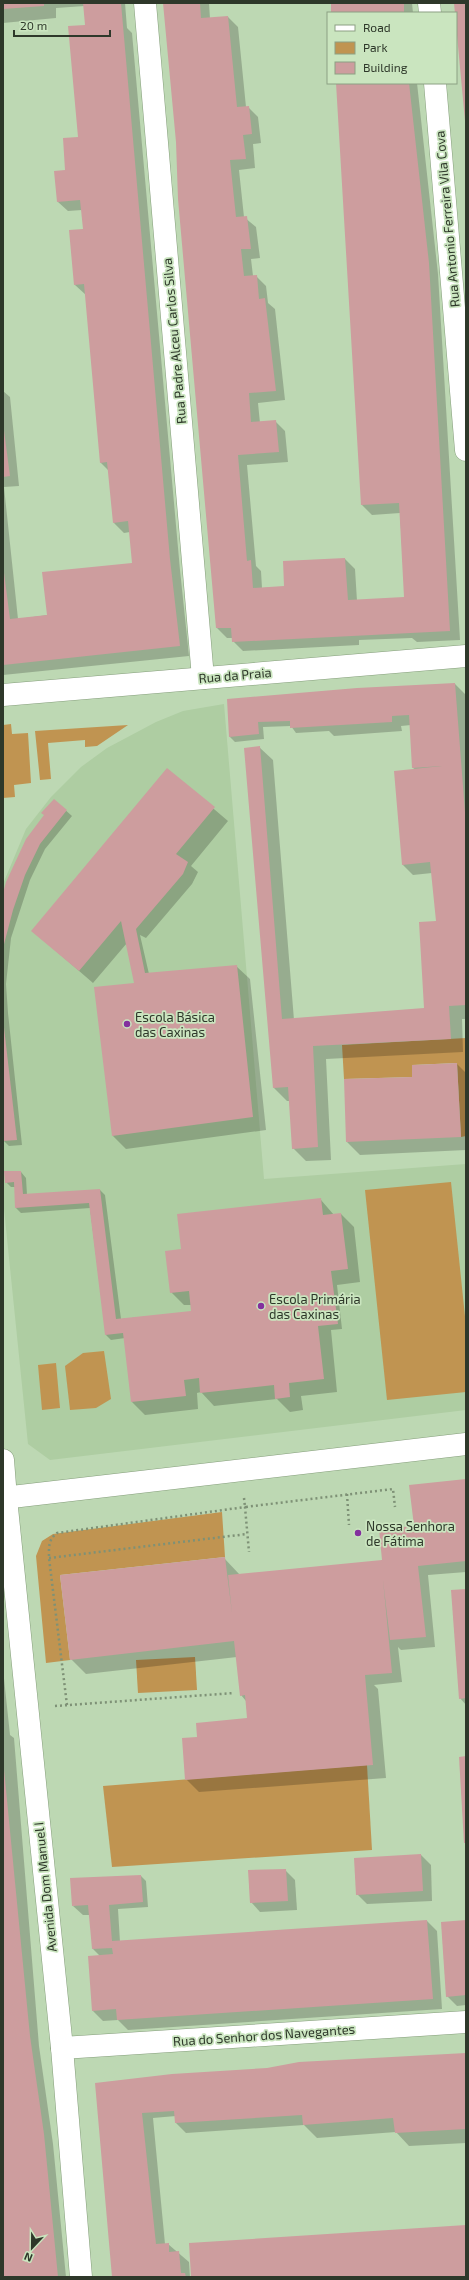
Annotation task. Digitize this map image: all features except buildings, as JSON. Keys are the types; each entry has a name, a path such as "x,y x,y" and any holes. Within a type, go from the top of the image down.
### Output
{"street":[{"name":"Rua Padre Alceu Carlos Silva","path":"145,3 203,678"},
{"name":"Rua Antonio Ferreira Vila Cova","path":"435,84 466,450"},
{"name":"Rua da Praia","path":"3,695 466,656"},
{"path":"4,1498 466,1444"},
{"name":"Avenida Dom Manuel I","path":"3,1460 4,1498 62,2048 81,2277"},
{"name":"Rua do Senhor dos Navegantes","path":"62,2048 466,2022"}],"path":[{"path":"393,1484 395,1507"},
{"path":"67,1705 48,1544 51,1537 57,1533 245,1507 393,1489"},
{"path":"347,1494 349,1525"},
{"path":"244,1496 249,1552"},
{"path":"49,1558 247,1534"},
{"path":"52,1706 234,1693"}],"shaded area":[{"name":"Escola Básica das Caxinas","path":"224,704 264,1179 466,1164 466,1410 50,1460 28,1444 3,1199 3,884 26,829 51,797 81,767 107,748 156,722 183,711"}],"green space":[{"path":"11,724 12,734 28,733 31,783 14,785 15,797 3,798 3,725"},
{"path":"128,725 97,746 85,747 85,740 48,743 51,779 40,780 35,731"},
{"path":"466,1038 466,1136 461,1137 457,1063 412,1065 412,1077 344,1079 342,1045"},
{"path":"451,1182 466,1326 466,1392 387,1400 365,1190"},
{"path":"104,1351 111,1399 96,1408 70,1410 65,1366 83,1353"},
{"path":"56,1363 60,1408 42,1410 38,1365"},
{"path":"222,1512 225,1557 60,1575 70,1660 46,1663 36,1556 42,1541 53,1534"},
{"path":"195,1657 197,1690 138,1693 136,1660"},
{"path":"367,1765 372,1850 112,1867 103,1786"}],"place":[{"name":"Escola Básica das Caxinas","path":"127,1024"},
{"name":"Escola Primária das Caxinas","path":"261,1306"},
{"name":"Nossa Senhora de Fátima","path":"358,1533"}]}
